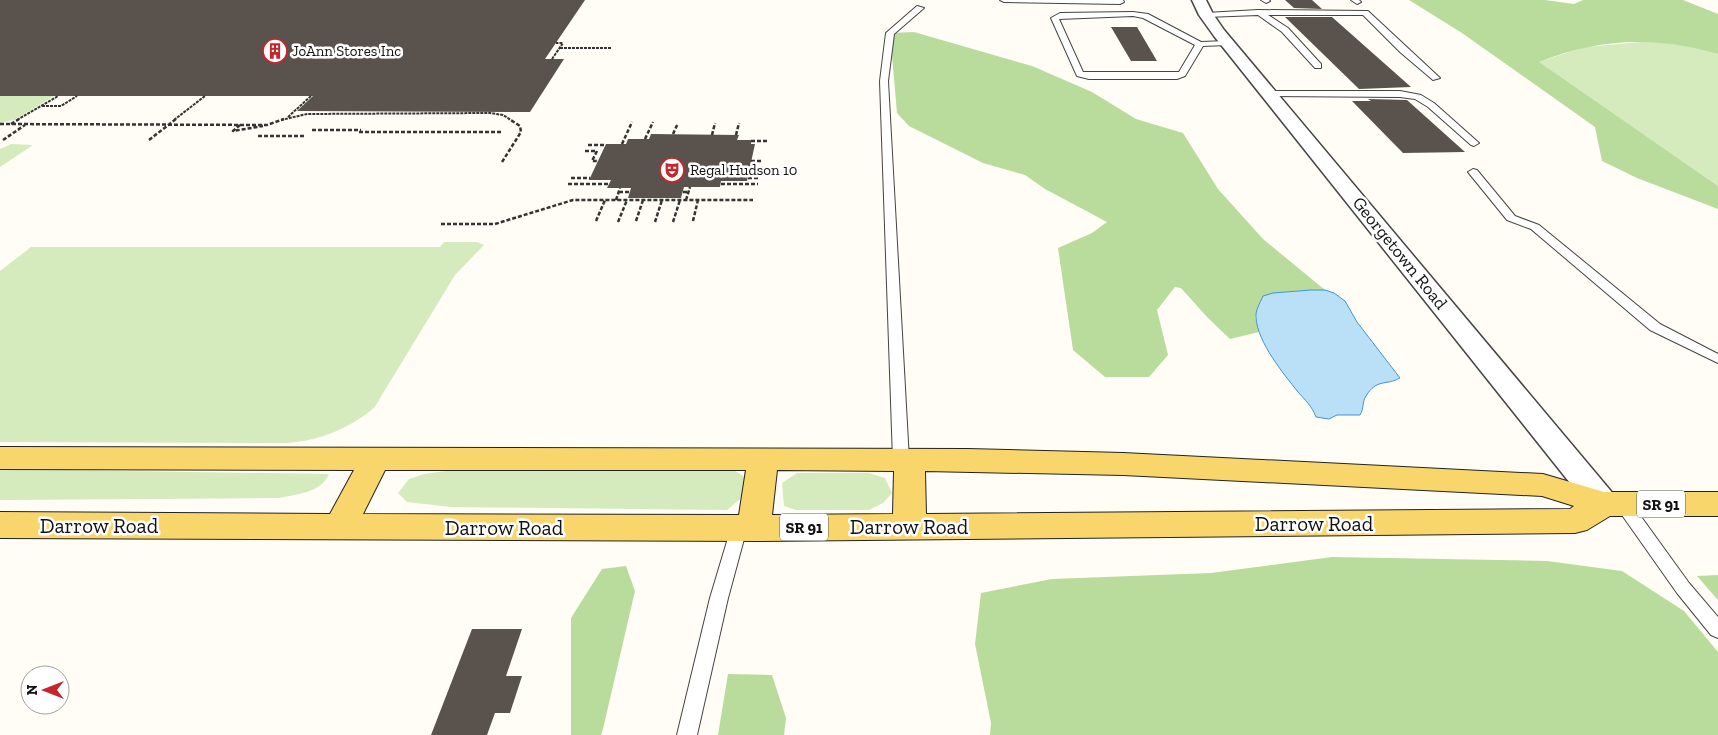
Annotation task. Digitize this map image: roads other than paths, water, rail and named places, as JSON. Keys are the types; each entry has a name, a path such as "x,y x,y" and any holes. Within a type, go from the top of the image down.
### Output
{"main road":[{"name":"Darrow Road","path":"0,458 763,459 1122,464 1543,486 1614,504 1718,504"},
{"path":"340,526 376,458"},
{"path":"747,528 763,459"},
{"path":"905,460 910,526"},
{"name":"Darrow Road","path":"0,525 747,528 1575,520 1614,504"}],"street":[{"name":"Georgetown Road","path":"1202,7 1227,44 1614,504"}],"lane":[{"path":"1004,0 1120,2 1119,0"},
{"path":"1202,7 1258,12 1365,13 1403,50 1436,78"},
{"path":"905,460 884,81 890,33 920,8"},
{"path":"1258,12 1285,30 1318,66"},
{"path":"1200,44 1182,74 1177,76 1090,76 1080,74 1055,18 1060,15 1133,14 1145,16 1200,44 1227,44"},
{"path":"1269,94 1400,94 1418,97 1431,105 1474,143"},
{"path":"1474,172 1511,218 1535,226 1655,326 1718,359"},
{"path":"1614,504 1718,630"},
{"path":"687,735 719,598 747,528"}],"water":[{"path":"1325,290 1334,293 1345,301 1357,322 1400,378 1378,385 1370,390 1365,398 1360,415 1337,415 1329,419 1316,417 1310,406 1279,367 1261,337 1256,315 1263,296 1273,293"}],"place":[{"name":"JoAnn Stores Inc","path":"275,51"},
{"name":"Regal Hudson 10","path":"672,170"}]}
